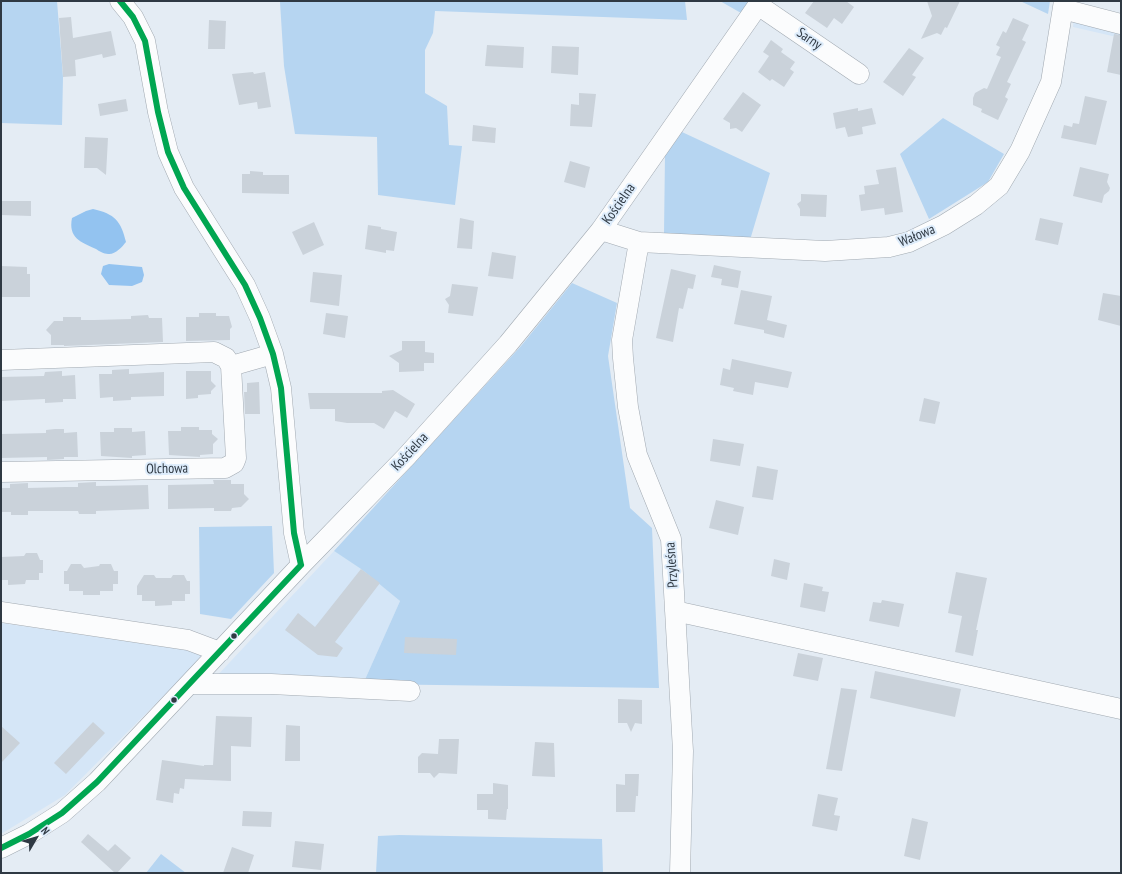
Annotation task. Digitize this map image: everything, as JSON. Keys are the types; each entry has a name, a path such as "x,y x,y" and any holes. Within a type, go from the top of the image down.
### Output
{"street":[{"path":"120,1 133,17 145,40 158,112 168,152 184,188 245,285 260,318 273,354 280,388 294,533 301,565"},
{"name":"Sarny","path":"760,3 859,74"},
{"name":"Kościelna","path":"1,848 29,834 62,813 97,782 191,684 301,565 406,457 508,344 601,230 760,3"},
{"path":"1063,5 1121,24"},
{"name":"Wałowa","path":"601,230 639,242 826,251 889,246 909,242 944,225 976,205 999,186 1020,151 1051,82 1063,5"},
{"name":"Przyleśna","path":"639,242 622,340 623,358 628,407 638,455 671,539 683,752 680,873"},
{"path":"1,360 214,352 226,358 231,366 273,354"},
{"name":"Olchowa","path":"1,472 225,468 234,463 236,458 231,366"},
{"path":"675,611 1121,708"},
{"path":"1,612 188,640 220,652"},
{"path":"191,684 271,684 410,691"}],"shaded area":[{"path":"1,1 57,1 63,77 62,125 1,123"},
{"path":"266,1 685,1 687,20 435,11 433,33 425,50 425,93 447,106 449,145 462,146 455,205 378,195 377,137 295,134 284,66 280,2"},
{"path":"720,1 749,1 741,13"},
{"path":"1020,1 1050,1 1048,14"},
{"path":"1075,12 1121,19 1121,38 1073,27"},
{"path":"943,118 1004,154 988,182 929,219 900,154"},
{"path":"682,132 770,173 750,240 664,233 665,155"},
{"path":"93,209 112,216 122,229 126,242 116,252 106,254 81,241 74,235 71,225 72,218"},
{"path":"109,264 142,267 144,275 142,282 132,286 109,285 101,274 103,266"},
{"path":"572,283 617,303 608,356 630,508 652,528 659,688 363,684 400,601 361,569 334,551 521,346"},
{"path":"272,526 274,573 231,619 200,614 199,527"},
{"path":"334,551 361,569 400,601 363,684 215,678"},
{"path":"1,623 206,653 65,795 1,834"},
{"path":"399,835 602,839 603,873 376,873 378,836"},
{"path":"161,854 186,873 146,873"}],"building":[{"path":"814,1 846,1 854,7 842,24 834,18 827,28 805,13"},
{"path":"927,1 960,1 947,28 945,27 941,35 937,33 921,39 932,16"},
{"path":"71,17 73,38 111,31 116,55 103,58 102,54 75,60 76,76 63,77 59,18"},
{"path":"1013,18 1029,25 1022,40 1026,42 1007,82 1011,84 1005,97 1008,99 998,120 981,112 982,109 973,105 973,98 975,93 984,88 987,89 1001,57 996,55 1000,47 996,45 1003,31 1006,33"},
{"path":"209,20 226,21 225,49 208,49"},
{"path":"1114,34 1121,35 1121,75 1107,72"},
{"path":"771,40 783,49 781,52 795,62 790,69 794,72 784,87 772,79 770,81 758,72 769,56 763,52"},
{"path":"487,45 524,47 523,68 485,66"},
{"path":"552,46 579,47 578,75 551,73"},
{"path":"909,48 924,58 912,75 916,77 903,96 883,82"},
{"path":"253,72 254,74 265,72 271,107 258,109 257,102 239,105 232,74"},
{"path":"743,92 761,105 742,132 736,128 730,129 730,123 723,119"},
{"path":"579,93 596,94 592,127 570,126 571,104 579,105"},
{"path":"1085,96 1107,101 1096,145 1061,138 1064,125 1072,127 1073,123 1079,124"},
{"path":"126,99 128,111 100,116 98,104"},
{"path":"858,108 858,111 872,108 876,124 862,127 863,134 848,137 845,127 836,129 833,113"},
{"path":"473,125 496,128 495,143 472,141"},
{"path":"85,137 108,138 106,175 97,168 84,168"},
{"path":"570,161 590,167 585,188 564,182"},
{"path":"896,167 903,212 885,215 884,208 861,211 859,195 865,194 864,186 879,184 876,170"},
{"path":"1080,167 1109,174 1107,182 1110,188 1104,195 1102,203 1073,196"},
{"path":"250,171 263,172 263,175 289,175 289,194 242,193 242,174 250,174"},
{"path":"801,194 827,195 826,217 800,216 800,209 797,204 801,201"},
{"path":"1,201 31,201 31,216 1,215"},
{"path":"460,218 474,221 472,249 457,248"},
{"path":"1040,218 1063,223 1058,245 1035,240"},
{"path":"314,222 324,245 303,255 292,232"},
{"path":"368,225 397,232 394,251 386,250 386,253 365,249"},
{"path":"492,252 516,256 513,279 488,276"},
{"path":"714,265 741,271 738,288 721,285 722,279 711,277"},
{"path":"1,266 27,267 27,274 30,274 30,297 1,297"},
{"path":"671,269 696,275 693,289 688,288 683,309 679,308 673,342 656,338"},
{"path":"313,272 342,275 339,306 310,302"},
{"path":"452,284 478,287 473,316 448,313 449,305 445,299 450,296"},
{"path":"741,290 772,296 767,320 787,325 784,338 764,333 764,330 734,324"},
{"path":"1103,293 1121,296 1121,326 1098,320"},
{"path":"199,313 216,313 216,316 229,316 232,327 230,329 230,340 186,341 186,317 199,317"},
{"path":"326,313 348,316 345,338 323,334"},
{"path":"148,315 149,318 162,318 163,342 64,346 51,345 51,335 46,330 54,321 63,321 63,317 81,317 81,320 94,320 131,319 131,316"},
{"path":"402,341 425,341 425,352 434,353 434,363 424,363 424,371 399,372 399,363 389,356 402,350"},
{"path":"732,359 792,372 788,388 755,382 753,395 733,391 734,388 720,385 723,368 730,370"},
{"path":"129,369 129,374 164,372 164,396 131,397 131,400 113,401 113,397 100,398 99,374 112,374 112,370"},
{"path":"62,371 62,376 75,375 76,399 63,399 63,402 45,403 45,399 1,401 1,377 44,376 45,372"},
{"path":"186,371 211,371 211,381 216,386 211,391 211,394 198,395 198,398 186,399"},
{"path":"259,382 260,414 245,414 244,392 247,392 247,383"},
{"path":"393,390 415,404 407,418 395,411 384,429 374,423 347,423 335,421 335,409 310,409 308,393 382,393 382,391"},
{"path":"924,398 940,402 935,424 919,421"},
{"path":"181,427 199,427 199,430 212,430 212,434 218,439 213,444 213,454 200,455 200,457 169,455 168,431 181,431"},
{"path":"114,428 132,428 132,432 145,431 146,455 132,456 132,458 101,456 100,432 114,432"},
{"path":"64,429 64,433 77,432 78,457 64,457 64,459 47,460 47,457 1,458 1,434 46,433 46,430"},
{"path":"713,439 744,444 740,466 710,461"},
{"path":"757,466 778,470 773,500 752,497"},
{"path":"213,480 231,480 231,484 244,484 244,494 249,499 241,507 232,508 231,511 214,511 214,508 168,509 168,485 214,484"},
{"path":"96,482 96,486 148,485 149,509 96,511 96,514 79,514 78,511 28,511 28,515 11,515 11,512 1,512 1,488 10,488 10,484 28,483 28,488 78,487 78,483"},
{"path":"716,500 744,507 738,535 709,528"},
{"path":"26,553 37,553 40,560 43,560 43,573 39,573 39,580 26,580 25,584 8,585 8,580 1,580 1,557 24,556"},
{"path":"774,559 790,563 787,580 771,576"},
{"path":"71,564 81,564 84,568 99,566 100,564 111,564 114,571 118,571 118,584 113,584 113,591 100,591 100,595 83,595 83,591 69,591 69,584 64,584 64,571 67,571"},
{"path":"361,569 380,583 335,642 343,648 337,657 318,655 285,630 298,613 315,627"},
{"path":"956,572 987,578 976,630 978,630 973,656 955,652 962,616 948,613"},
{"path":"144,575 154,575 156,578 171,578 173,575 184,575 187,581 190,581 190,594 185,594 185,601 172,601 172,605 155,606 155,601 142,601 142,595 137,595 137,586"},
{"path":"804,583 823,587 822,591 829,592 825,612 800,607"},
{"path":"882,600 904,604 899,627 869,621 873,602 881,603"},
{"path":"405,637 457,639 456,655 404,653"},
{"path":"798,653 823,658 818,681 793,676"},
{"path":"875,671 961,689 955,717 870,698"},
{"path":"841,688 857,690 842,771 826,769"},
{"path":"618,699 642,700 642,724 635,723 631,732 627,723 618,723"},
{"path":"216,716 252,717 251,747 231,746 231,781 185,779 184,789 180,788 179,794 174,793 173,803 156,800 162,760 204,766 213,765"},
{"path":"93,722 105,733 66,774 54,763"},
{"path":"286,725 300,726 300,761 285,761"},
{"path":"1,726 20,743 1,763"},
{"path":"439,739 459,739 457,774 439,773 434,778 430,773 418,773 418,757 422,753 438,754"},
{"path":"535,742 554,743 555,777 532,776"},
{"path":"625,774 639,774 638,796 636,796 635,812 616,812 616,784 625,785"},
{"path":"493,783 508,785 508,809 506,820 488,819 488,810 477,810 477,794 493,794"},
{"path":"818,794 838,798 834,815 840,816 837,831 812,826"},
{"path":"243,811 272,812 271,827 242,826"},
{"path":"912,818 928,822 920,860 904,856"},
{"path":"88,834 108,851 115,844 131,858 117,873 115,873 81,842"},
{"path":"295,841 324,844 321,870 292,867"},
{"path":"232,847 254,855 248,873 223,873"}],"transit line":[{"path":"120,1 133,17 145,41 158,112 168,152 184,188 245,285 260,318 273,354 281,388 294,533 301,565"},
{"path":"1,848 29,834 62,813 97,782 301,565"}]}
